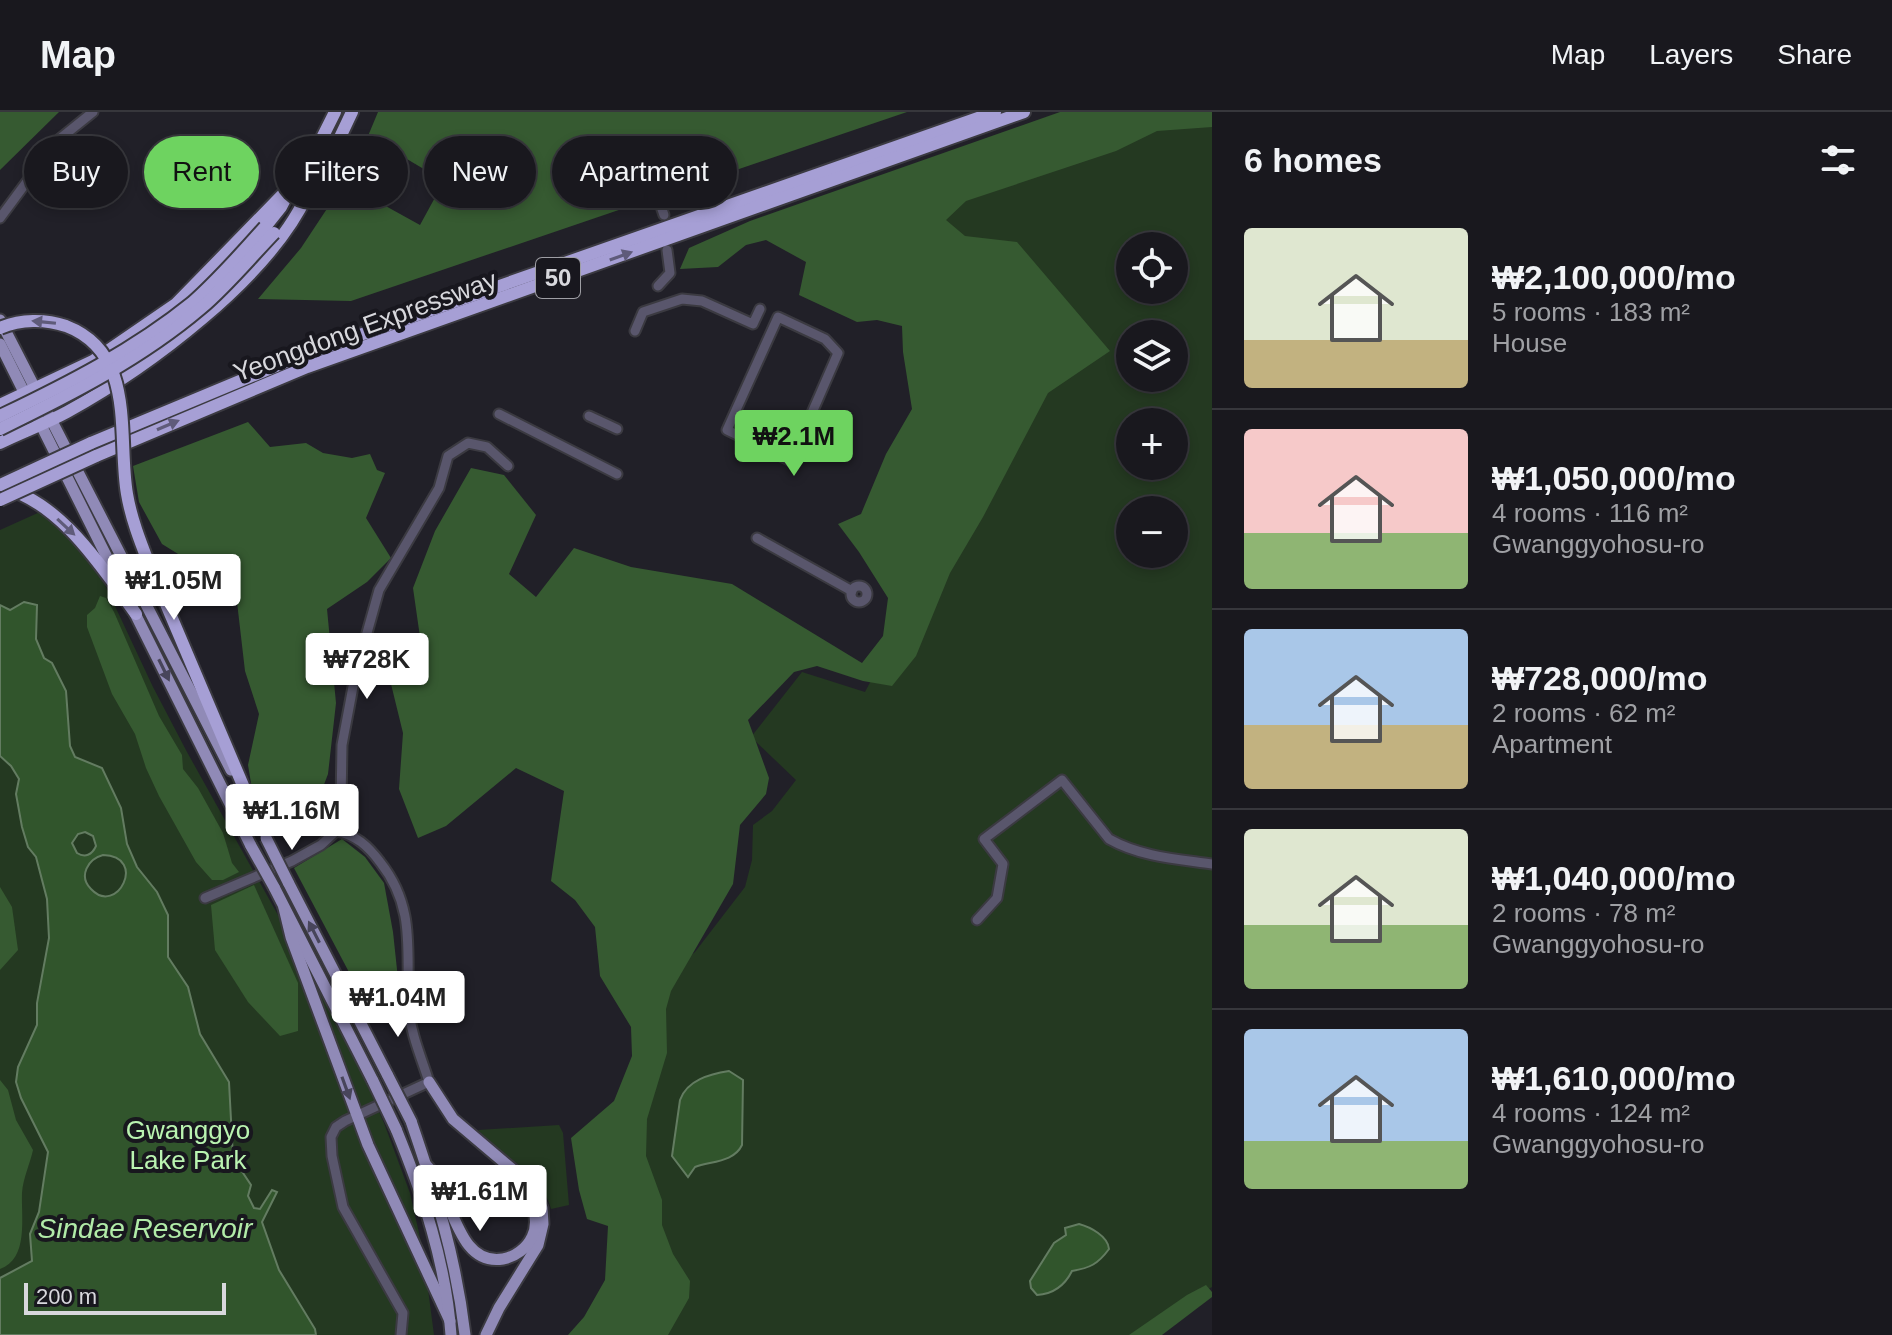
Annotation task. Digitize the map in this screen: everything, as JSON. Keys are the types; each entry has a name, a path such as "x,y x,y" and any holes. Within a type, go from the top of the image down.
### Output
{"highway":[{"path":"323,136 335,112"},
{"path":"341,136 352,112"},
{"name":"Yeongdong Expressway","path":"0,500 94,450 300,356 995,112"},
{"name":"Yeongdong Expressway","path":"0,486 307,367 1024,112"},
{"path":"0,405 93,361 176,304 275,202"},
{"path":"0,429 103,377 200,309 270,230 281,208"},
{"path":"0,416 98,367 148,335 192,303 293,208"},
{"path":"0,443 46,422 133,370 206,316 242,282 301,208"},
{"path":"0,328 31,321 59,324 86,337 109,364 120,394 127,495 149,564 263,833"},
{"path":"0,486 28,499 70,530 91,552 136,614"}],"main road":[{"path":"0,320 30,391 411,1121 448,1236 465,1335"},
{"path":"0,344 30,391"},
{"path":"46,422 136,614 396,1129 426,1209 440,1262 451,1335"},
{"path":"284,908 291,937 356,1116 450,1321"},
{"path":"429,1082 453,1119 532,1186 538,1197 543,1224 538,1245 486,1335"},
{"path":"426,1165 436,1175 464,1241 470,1249 492,1259 516,1254 532,1239 534,1207 519,1177"}],"street":[{"path":"0,218 57,141 93,112"},
{"path":"662,208 664,215"},
{"path":"658,286 670,273 667,250"},
{"path":"635,331 643,312 682,299 702,301 753,324 760,309"},
{"path":"778,317 825,339 838,353 791,461 727,430 778,317"},
{"path":"499,414 617,474"},
{"path":"589,416 617,429"},
{"path":"205,898 302,856 336,831 341,802 342,745 355,676 379,590 439,488 448,456 468,443 487,447 508,466"},
{"path":"757,538 852,591"},
{"path":"977,920 997,898 1003,864 984,839 1062,780 1109,839 1158,856 1212,864"},
{"path":"336,831 352,834 370,849 391,876 401,900 408,927 409,1011 429,1082 336,1127 331,1137 343,1207 403,1313 401,1335"}],"green space":[{"path":"1194,112 1212,112 1212,1287 1193,1298 1155,1335 592,1335 668,975 695,952 745,887 752,860 753,825 772,811 796,780 751,737 802,672 865,692 917,592 926,211"},
{"name":"Gwanggyo Lake Park","path":"40,512 65,530 99,572 187,752 346,1037 384,1123 410,1193 423,1251 434,1335 0,1335 0,530"},
{"path":"559,1125 563,1133 569,1205 551,1209 546,1196 530,1175 478,1130"}],"shaded area":[{"path":"0,112 59,112 35,136 24,136 24,146 0,170"},
{"path":"378,112 907,112 737,170 737,136 552,136 552,208 625,208 351,301 258,299 301,248 327,208 389,208 420,225 429,208 536,208 536,136 424,136 424,169 408,160 408,136 368,136"},
{"path":"1060,112 1212,112 1212,127 1157,131 1116,151 966,201 946,220 965,236 1017,242 1110,351 1048,393 950,573 916,656 892,686 863,681 817,666 794,672 748,720 769,778 766,794 740,825 733,884 671,991 666,1009 667,1053 647,1119 646,1156 662,1200 662,1225 673,1254 690,1281 689,1298 668,1335 568,1335 584,1317 605,1280 608,1226 587,1219 571,1138 614,1101 632,1056 631,1027 600,976 595,927 575,900 551,881 564,791 516,768 446,826 418,838 399,789 403,733 391,684 421,644 413,588 435,531 471,468 504,475 536,515 509,574 536,597 574,548 631,567 732,584 862,663 883,636 888,598 838,524 861,514 886,454 912,409 902,326 877,320 857,322 799,295 806,262 766,240 746,245 718,267 680,269 689,248 750,221"},
{"path":"248,422 270,447 306,443 323,453 352,458 370,454 377,470 385,473 366,518 391,558 367,582 327,609 336,703 328,774 314,811 290,808 253,795 248,765 259,714 245,671 237,602 220,580 162,544 139,502 133,466"},
{"path":"100,596 106,598 114,612 159,716 182,755 183,769 198,788 223,833 232,863 239,872 223,880 212,880 196,862 159,796 135,734 112,694 87,627 87,615 95,608"},
{"path":"342,839 365,857 384,883 398,979 380,1008 360,993 294,868"},
{"path":"254,885 298,983 298,1031 280,1036 248,1002 215,950 211,905"},
{"path":"0,887 12,907 18,950 0,970"},
{"path":"0,1080 8,1090 16,1120 33,1150 23,1187 19,1247 16,1256 0,1269"},
{"path":"1206,1285 1212,1297 1162,1335 1129,1335 1187,1295"}],"water":[{"name":"Sindae Reservoir","path":"24,602 37,605 36,639 44,658 52,663 66,691 70,746 75,757 102,768 121,808 127,844 137,867 157,892 168,915 168,957 188,987 200,1034 229,1082 233,1158 251,1185 248,1196 254,1208 260,1209 272,1190 277,1192 262,1222 279,1270 316,1335 0,1335 0,1278 32,1261 30,1234 39,1212 48,1152 16,1082 18,1067 37,1025 37,1003 49,938 47,899 36,857 28,847 22,827 16,794 19,779 0,756 0,605 10,610","holes":["85,832 93,836 96,846 83,855 77,853 72,843 78,834","103,855 116,858 124,865 126,874 124,883 110,896 101,896 91,889 85,879 89,864"]},
{"path":"729,1071 743,1080 742,1145 728,1158 695,1167 688,1177 672,1156 680,1100 694,1083 707,1076"},
{"path":"1079,1224 1102,1236 1109,1249 1093,1264 1072,1271 1058,1288 1037,1295 1030,1281 1054,1243 1066,1235 1065,1228"}]}
